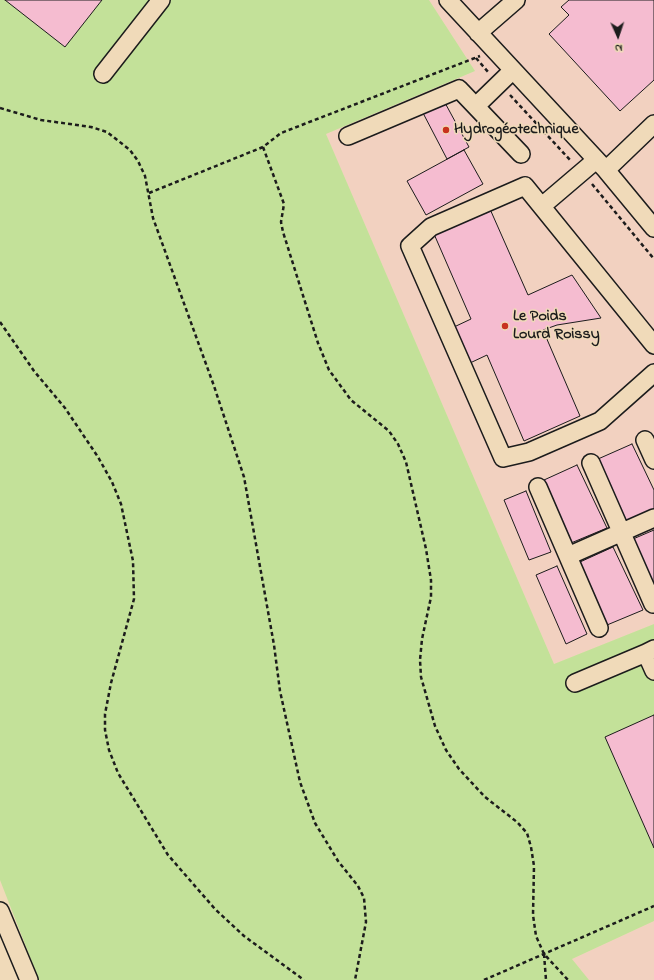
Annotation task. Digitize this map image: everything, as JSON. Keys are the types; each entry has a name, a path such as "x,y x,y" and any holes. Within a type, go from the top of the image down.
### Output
{"street":[{"path":"103,74 161,0"},
{"path":"448,0 492,50 651,217"},
{"path":"478,34 516,0"},
{"path":"476,106 512,71"},
{"path":"348,136 459,89 521,154"},
{"path":"542,206 582,172 601,165 654,124"},
{"path":"654,345 525,186 431,227 410,246 503,458 529,452 600,421 654,373"},
{"path":"645,440 654,460"},
{"path":"591,463 652,604"},
{"path":"538,487 599,628"},
{"path":"568,556 654,518"},
{"path":"575,683 650,651 654,671"},
{"path":"0,911 28,980"}],"path":[{"path":"149,193 263,147 281,133 476,58 492,50"},
{"path":"476,58 582,172 654,259"},
{"path":"0,108 41,120 91,127 107,132 130,150 138,161 145,176 153,218 214,386 244,477 274,645 280,691 300,782 315,823 338,861 358,886 364,898 366,922 355,980"},
{"path":"263,147 284,204 281,222 283,232 318,343 329,370 351,400 389,431 398,444 406,462 426,549 430,580 431,597 422,639 420,660 421,677 435,726 446,750 460,769 485,796 518,822 527,833 532,847 534,866 533,915 536,936 544,954 568,980"},
{"path":"0,322 34,371 65,408 98,457 112,482 121,504 133,561 134,599 111,683 105,714 105,730 109,750 118,773 168,855 215,909 244,936 304,980"},
{"path":"484,980 654,906"},
{"path":"544,954 545,979"}],"shaded area":[{"path":"429,0 654,0 654,624 554,664 326,134 475,71"},
{"path":"654,921 654,980 589,980 572,959"}],"green space":[{"path":"0,0 429,0 475,71 326,134 554,664 654,624 654,921 572,959 589,980 39,980 0,880"}],"building":[{"path":"5,0 102,0 65,47"},
{"path":"569,0 654,0 654,80 620,111 549,34 569,15 561,7"},
{"name":"Hydrogéotechnique","path":"444,101 469,147 447,159 423,113"},
{"path":"464,150 483,184 426,215 407,181"},
{"name":"Le Poids Lourd Roissy","path":"490,209 528,295 572,275 601,318 557,325 543,330 580,416 524,441 487,355 470,363 454,327 471,319 434,234"},
{"path":"632,444 654,490 654,510 626,522 598,459"},
{"path":"577,465 607,528 571,543 544,480"},
{"path":"526,491 551,552 529,560 504,500"},
{"path":"654,530 654,587 633,539"},
{"path":"613,547 643,610 607,625 580,562"},
{"path":"557,566 587,634 566,644 536,575"},
{"path":"654,715 654,848 605,737"}],"place":[{"name":"Hydrogéotechnique","path":"446,130"},
{"name":"Le Poids Lourd Roissy","path":"505,326"}]}
